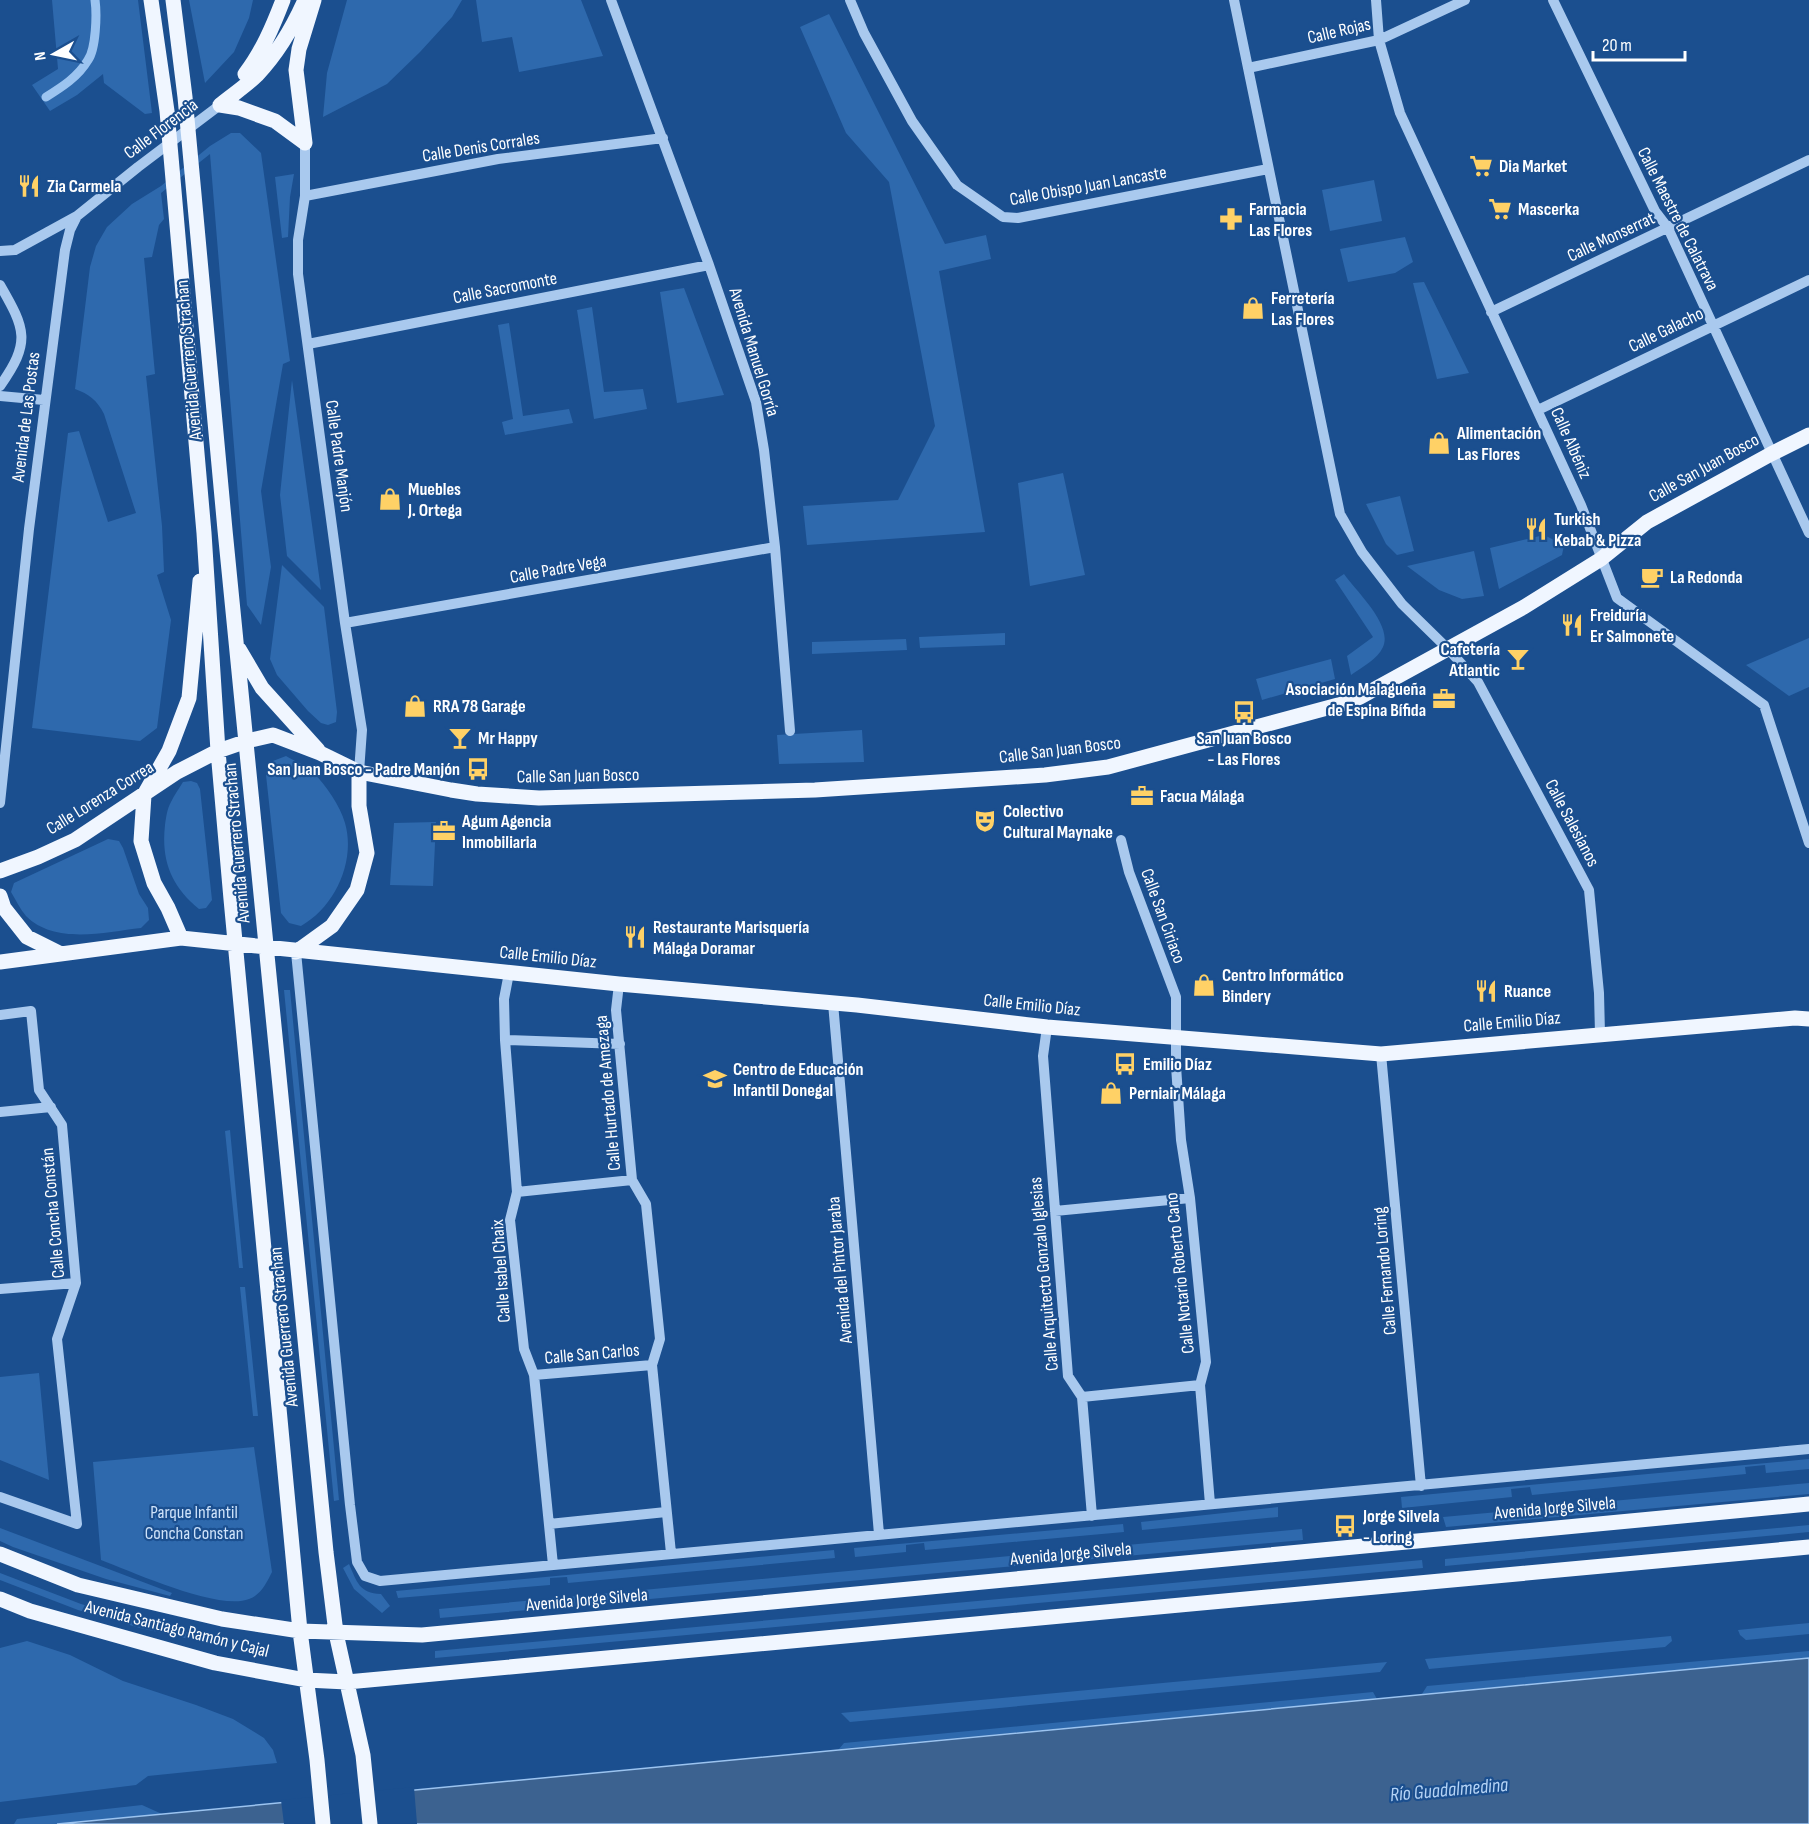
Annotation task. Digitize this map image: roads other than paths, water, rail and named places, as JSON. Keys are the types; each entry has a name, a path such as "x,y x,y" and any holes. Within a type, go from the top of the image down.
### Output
{"main road":[{"name":"Avenida Guerrero Strachan","path":"151,0 167,111 204,533 218,751 300,1631 323,1824"},
{"name":"Avenida Guerrero Strachan","path":"173,0 192,168 326,1552 336,1633 363,1755 370,1824"},
{"path":"220,105 256,60 283,0"},
{"path":"220,105 256,76 278,49 297,19 305,0"},
{"path":"305,143 296,70 299,49 314,0"},
{"path":"220,105 238,108 275,121 305,143"},
{"name":"Calle San Juan Bosco","path":"247,741 273,735 320,753 359,772 459,792 539,798 816,790 1045,774 1108,767 1353,700 1524,607 1600,559 1647,522 1809,435"},
{"path":"181,938 154,883 141,841 144,795 169,751 189,698 204,533"},
{"path":"237,646 262,688 320,753"},
{"name":"Calle Lorenza Correa","path":"0,871 75,840 177,771 218,751 247,741"},
{"path":"296,952 332,926 357,890 367,853 359,806 359,772"},
{"path":"0,896 4,908 27,937 61,954"},
{"path":"0,962 181,938 236,944"},
{"name":"Calle Emilio Díaz","path":"236,944 619,984 833,1003 1047,1027 1381,1054 1804,1016"},
{"name":"Avenida Jorge Silvela","path":"336,1633 422,1635 1809,1504"},
{"path":"347,1682 1809,1547"},
{"name":"Avenida Santiago Ramón y Cajal","path":"0,1554 78,1585 222,1619 300,1631 336,1633"},
{"name":"Avenida Santiago Ramón y Cajal","path":"0,1599 30,1611 200,1659 306,1680 347,1682"}],"street":[{"name":"Avenida Manuel Gorría","path":"611,0 709,265 756,402 776,547 790,731"},
{"name":"Calle Obispo Juan Lancaste","path":"850,0 864,33 912,121 957,185 1003,217 1018,218 1268,170"},
{"name":"Calle Salesianos","path":"1234,0 1340,514 1362,552 1402,604 1478,682 1589,890 1599,993 1600,1034"},
{"name":"Calle Albéniz","path":"1376,0 1379,40 1400,113 1581,505 1617,598 1764,705 1809,843"},
{"name":"Calle Rojas","path":"1248,68 1379,40 1466,0"},
{"name":"Calle Maestre de Calatrava","path":"1553,0 1654,211 1668,228 1809,533"},
{"name":"Calle Florencia","path":"0,251 15,250 77,216 220,105"},
{"name":"Calle Denis Corrales","path":"305,196 498,159 663,138"},
{"name":"Calle Padre Manjón","path":"305,143 305,196 298,240 298,274 345,624 362,730 359,772"},
{"name":"Calle Monserrat","path":"1491,312 1809,160"},
{"name":"Avenida de Las Postas","path":"0,803 44,400 65,250 70,230 77,216"},
{"name":"Calle Sacromonte","path":"308,344 709,265"},
{"name":"Calle Galacho","path":"1538,410 1809,280"},
{"name":"Avenida de Las Postas","path":"0,285 21,330 16,364 0,386"},
{"path":"0,396 44,400"},
{"name":"Calle Padre Vega","path":"345,624 776,547"},
{"name":"Calle San Ciriaco","path":"1122,840 1129,872 1176,997 1176,1039"},
{"name":"Avenida Jorge Silvela","path":"296,952 357,1562 365,1576 380,1581 1809,1449"},
{"name":"Calle Isabel Chaix","path":"509,973 504,999 505,1040 517,1192 510,1220 524,1349 534,1376 553,1565"},
{"name":"Calle Hurtado de Amezaga","path":"619,984 616,1010 632,1180 646,1204 660,1339 652,1365 671,1553"},
{"name":"Avenida del Pintor Jaraba","path":"833,1003 879,1534"},
{"name":"Calle Concha Constán","path":"0,1015 31,1011 39,1090 62,1125 76,1283 57,1339 77,1524 0,1497"},
{"name":"Calle Arquitecto Gonzalo Iglesias","path":"1047,1027 1043,1056 1068,1376 1082,1397 1092,1515"},
{"name":"Calle Notario Roberto Cano","path":"1176,1039 1181,1140 1190,1198 1206,1362 1200,1385 1210,1504"},
{"path":"505,1040 620,1044"},
{"name":"Calle Fernando Loring","path":"1381,1054 1421,1486"},
{"path":"0,1112 51,1107"},
{"path":"517,1192 632,1180"},
{"path":"1055,1211 1190,1198"},
{"path":"0,1289 76,1283"},
{"name":"Calle San Carlos","path":"534,1376 652,1365"},
{"path":"1082,1397 1200,1385"},
{"path":"549,1524 666,1512"}],"water":[{"name":"Río Guadalmedina","path":"1809,1658 1809,1824 57,1824"}],"waterway":[{"path":"46,97 75,77 91,55 95,31 95,0"}],"place":[{"name":"Dia Market","path":"1481,166"},
{"name":"Zia Carmela","path":"29,186"},
{"name":"Mascerka","path":"1500,209"},
{"name":"Farmacia Las Flores","path":"1231,219"},
{"name":"Ferretería Las Flores","path":"1253,308"},
{"name":"Alimentación Las Flores","path":"1439,443"},
{"name":"Muebles J. Ortega","path":"390,499"},
{"name":"Turkish Kebab & Pizza","path":"1536,529"},
{"name":"La Redonda","path":"1652,577"},
{"name":"Freiduría Er Salmonete","path":"1572,625"},
{"name":"Cafetería Atlantic","path":"1518,659"},
{"name":"Asociación Malagueña de Espina Bífida","path":"1444,699"},
{"name":"RRA 78 Garage","path":"415,706"},
{"name":"San Juan Bosco - Las Flores","path":"1244,712"},
{"name":"Mr Happy","path":"460,738"},
{"name":"San Juan Bosco - Padre Manjón","path":"478,769"},
{"name":"Facua Málaga","path":"1142,796"},
{"name":"Colectivo Cultural Maynake","path":"985,821"},
{"name":"Agum Agencia Inmobiliaria","path":"444,831"},
{"name":"Restaurante Marisquería Málaga Doramar","path":"635,937"},
{"name":"Centro Informático Bindery","path":"1204,985"},
{"name":"Ruance","path":"1486,991"},
{"name":"Emilio Díaz","path":"1125,1064"},
{"name":"Centro de Educación Infantil Donegal","path":"715,1079"},
{"name":"Perniair Málaga","path":"1111,1093"},
{"name":"Jorge Silvela - Loring","path":"1345,1526"}],"park label":[{"name":"Parque Infantil Concha Constan","path":"194,1522"}]}
